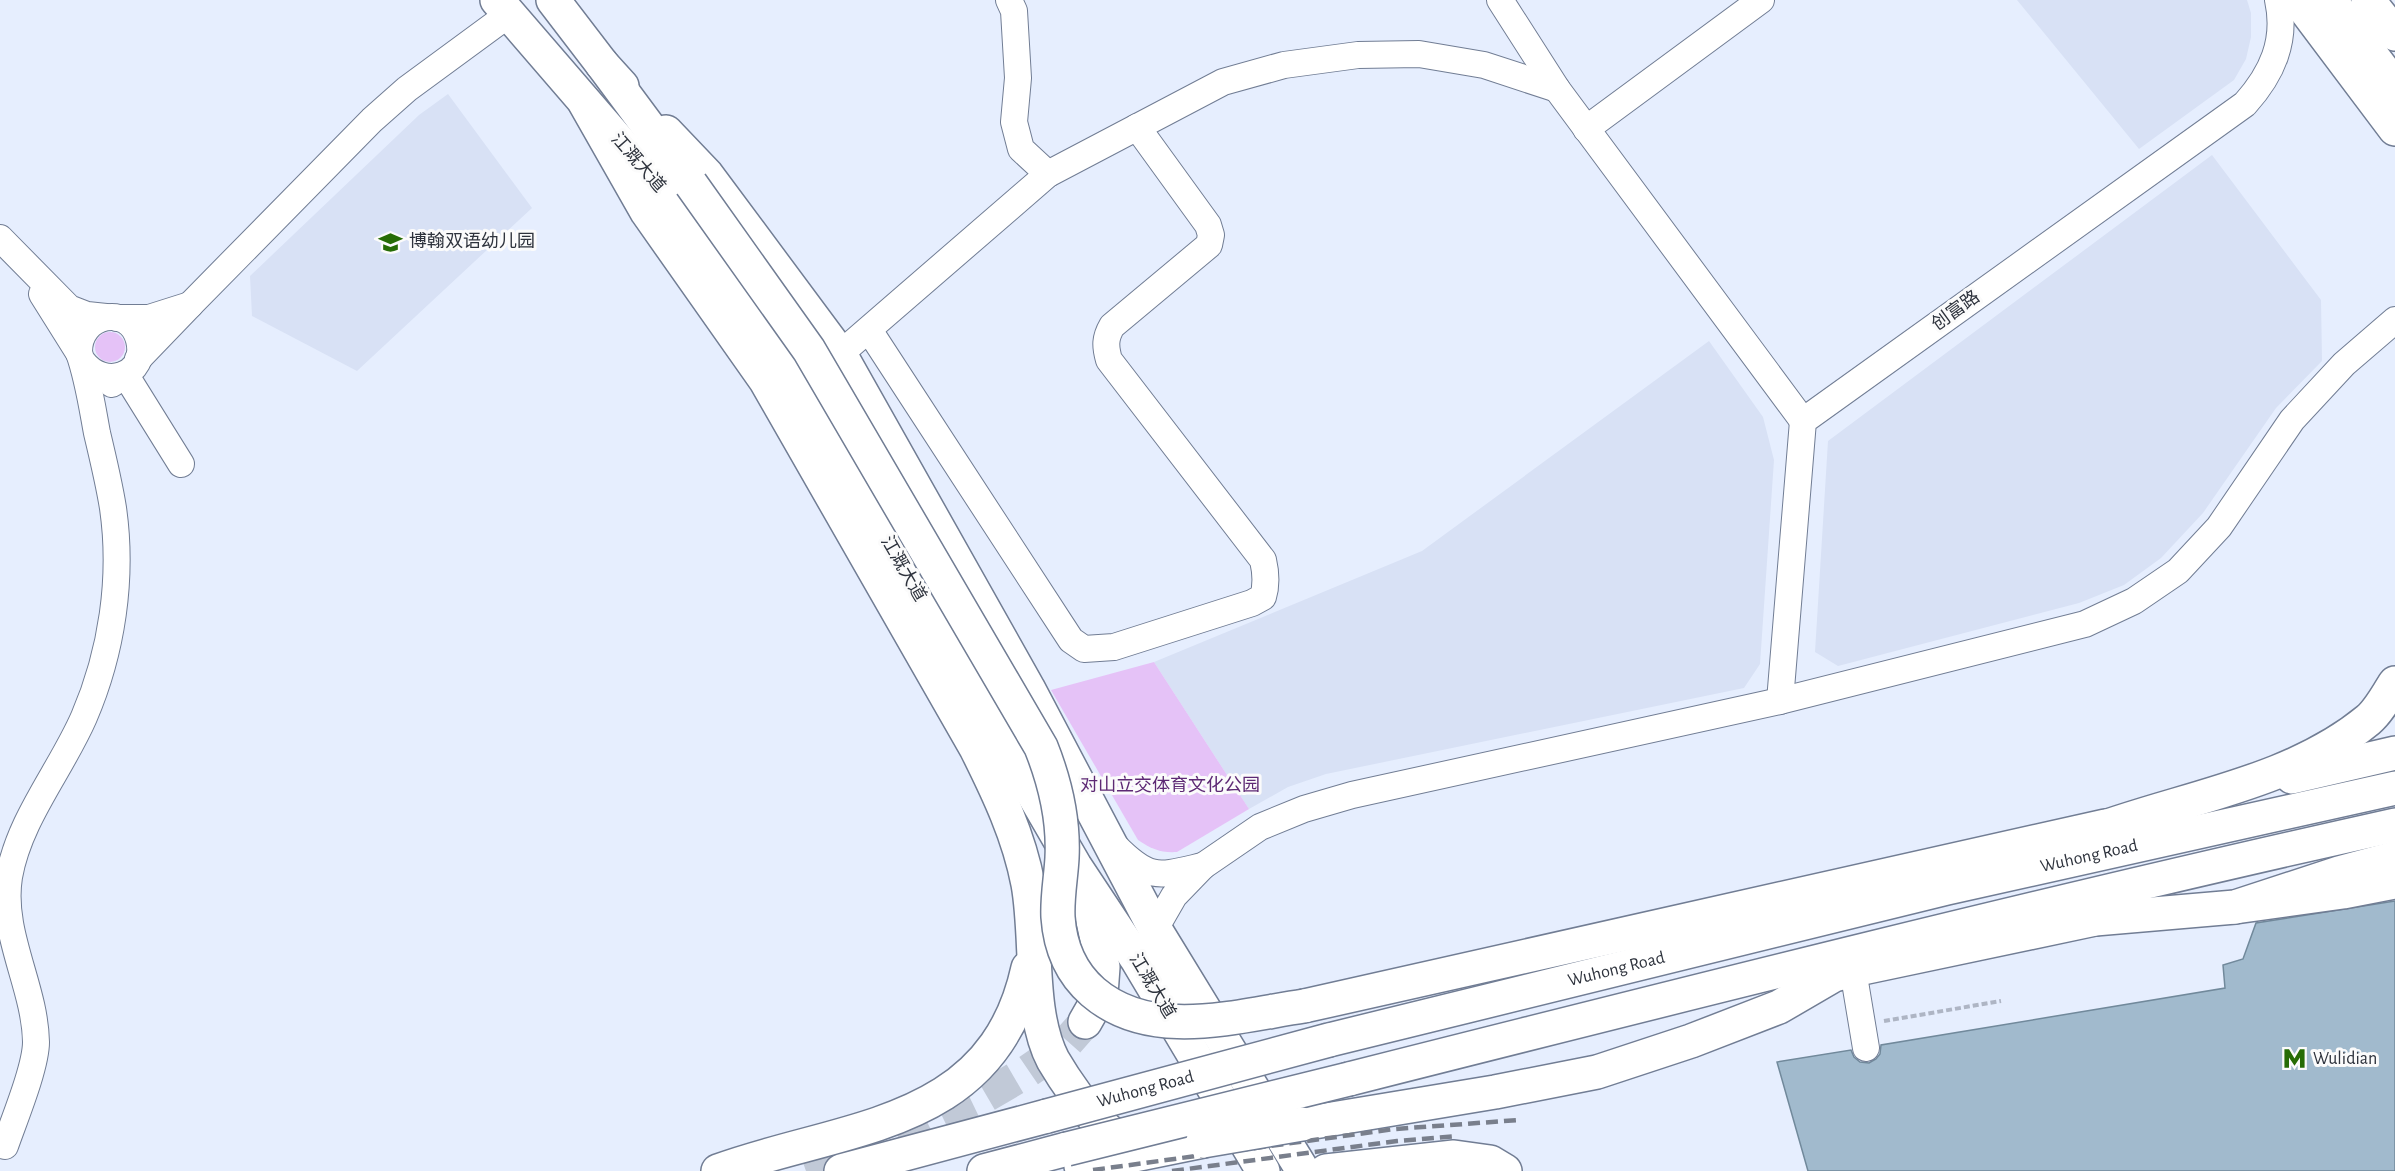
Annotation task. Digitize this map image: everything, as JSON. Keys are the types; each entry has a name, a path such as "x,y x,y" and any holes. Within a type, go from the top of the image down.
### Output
{"main road":[{"name":"江溉大道","path":"553,0 602,64 707,175 840,354 1028,688 1155,929 1303,1171"},
{"path":"2368,0 2395,34"},
{"name":"江溉大道","path":"503,7 668,197 783,363 1082,876 1138,962 1263,1171"},
{"path":"2314,7 2395,86"},
{"path":"2314,7 2395,129"},
{"path":"602,64 809,350 1041,747 1057,793 1062,856 1058,918 1063,949 1072,968 1085,985 1105,1002 1128,1014 1156,1020 1194,1021 1304,1006 2105,826 2211,794 2302,761 2370,719 2395,683"},
{"path":"585,103 647,212 766,381 976,748 999,795 1016,838 1029,887 1040,1012 1044,1036 1053,1060 1085,1108 1107,1132 1138,1146 1166,1148"},
{"path":"2211,794 2395,753"},
{"name":"Wuhong Road","path":"841,1171 1329,1040 1947,888 2395,788"},
{"path":"1074,1158 1349,1079 1785,968 2224,863 2395,825"},
{"path":"1796,896 1947,888 2105,826"},
{"path":"2235,907 2339,873 2395,858"},
{"path":"1082,876 1103,967 1101,994 1085,1022"},
{"path":"984,1171 1166,1148 1495,1092 1597,1071 1692,1041 1779,1007 1843,972 1975,923 2095,919 2235,907 2343,892 2395,882"},
{"path":"1843,972 2095,919"},
{"path":"718,1171 753,1158 866,1130 901,1117 955,1086 981,1063 1002,1036 1016,1010 1029,962 1032,922"},
{"path":"1326,1171 1454,1157 1490,1162 1505,1171"}],"street":[{"path":"1010,0 1014,11 1018,78 1014,122 1021,149 1048,174"},
{"path":"1500,0 1557,89 1803,421 1780,700"},
{"path":"1586,129 1761,0"},
{"name":"创富路","path":"1803,421 2246,104 2262,85 2272,68 2279,48 2281,28 2278,0"},
{"path":"103,461 99,410 106,390 372,120 503,7"},
{"path":"840,354 1048,174 1223,82 1284,64 1358,56 1419,54 1484,65 1557,89"},
{"path":"869,330 1071,640 1084,649 1114,647 1252,603 1263,597 1266,586 1263,560 1109,360 1106,350 1106,338 1112,326 1209,245 1212,235 1208,225 1137,128"},
{"path":"8,246 69,308 87,315 149,318 190,305"},
{"path":"5,1146 36,1045 34,1022 12,931 8,905 9,879 14,856 26,828 84,718 100,674 111,633 116,590 117,550 113,508 81,358 79,344 88,326 96,320 111,317 126,322 134,329 139,338 140,348 131,367 106,378 96,375 81,358 8,246"},
{"path":"1155,929 1174,896 1203,866 1260,828 1304,809 1352,795 1780,700 2085,624 2134,601 2178,571 2218,527 2292,420 2344,364 2391,324"},
{"path":"131,367 182,464"},
{"path":"1104,835 1134,864 1150,873 1170,873 1203,866"},
{"path":"1843,972 1864,1036"}],"path":[{"path":"1864,1036 2001,1001"}],"shaded area":[{"path":"2017,0 2247,0 2251,13 2251,37 2246,59 2234,80 2139,149"},
{"name":"博翰双语幼儿园","path":"448,94 532,208 357,371 252,316 250,276 419,115"},
{"path":"2212,155 2321,300 2322,361 2276,408 2203,513 2161,558 2124,585 2079,603 1838,666 1815,652 1828,441"},
{"path":"1709,341 1763,417 1774,460 1760,664 1744,688 1326,774 1288,787 1249,809 1154,662 1422,551"}],"green space":[{"path":"110,332 121,336 125,347 121,358 110,362 99,358 95,347 99,336"},
{"name":"对山立交体育文化公园","path":"1154,662 1249,809 1177,852 1156,850 1138,840 1051,690"}],"building":[{"name":"Wulidian","path":"2395,901 2395,1171 1808,1171 1777,1062 1851,1050 1860,1062 1869,1063 1880,1054 1881,1045 2225,988 2223,965 2243,959 2256,923"}],"tunnel":[{"path":"806,1171 902,1137 977,1101 1025,1073 1063,1047 1085,1022"}],"railway":[{"path":"1093,1170 1395,1129 1519,1120"},
{"path":"1172,1171 1397,1141 1457,1136"}],"place":[{"name":"博翰双语幼儿园","path":"391,242"},
{"name":"Wulidian","path":"2295,1059"}]}
